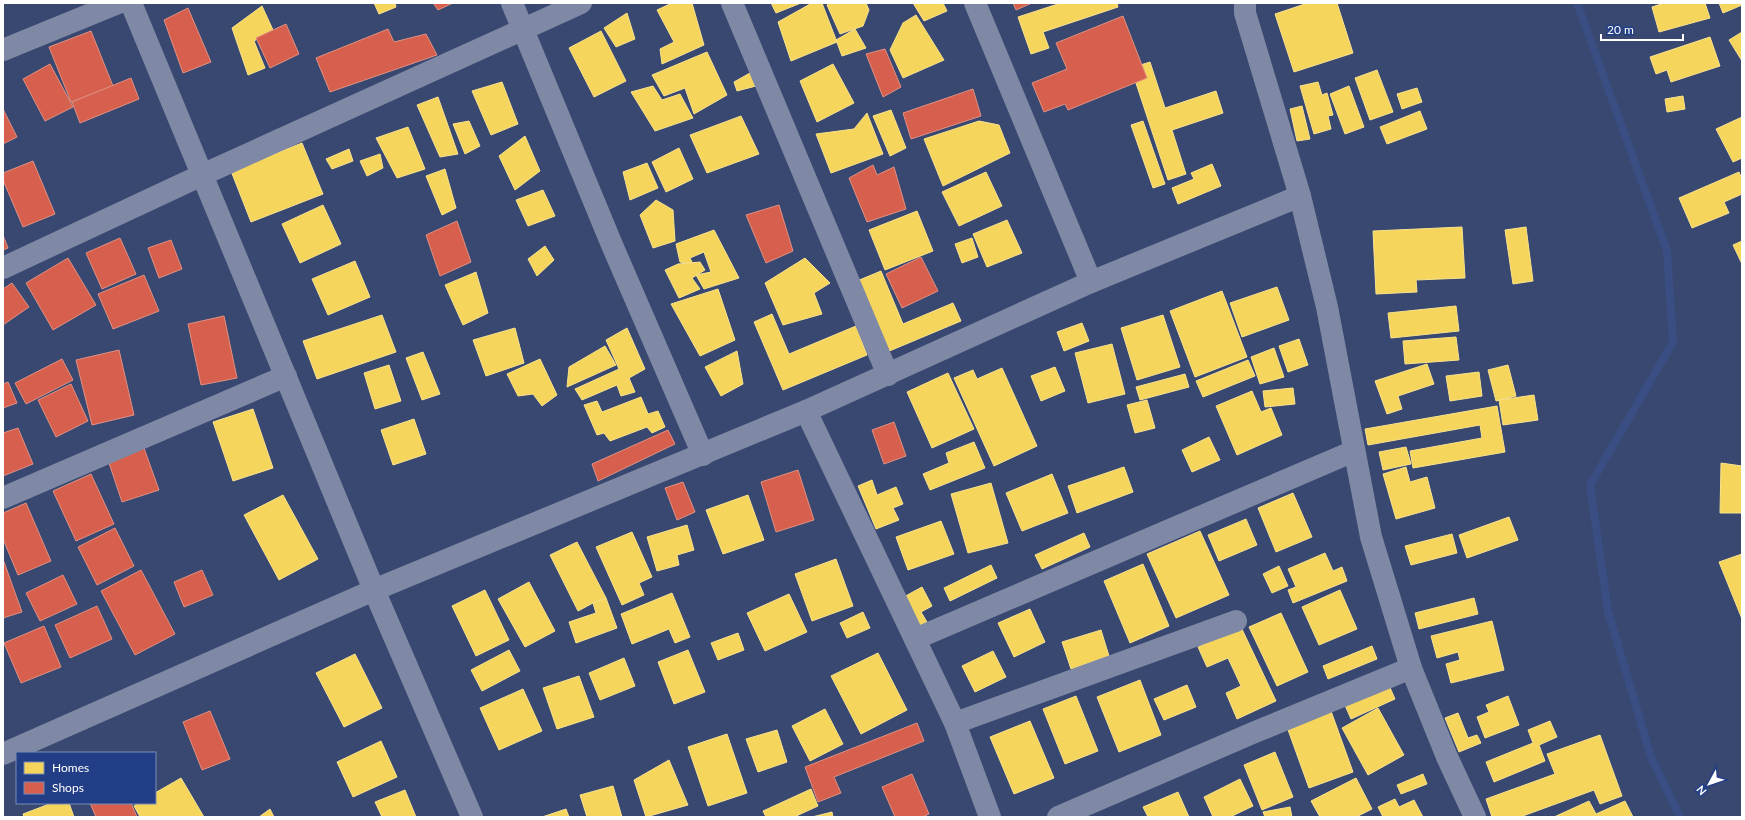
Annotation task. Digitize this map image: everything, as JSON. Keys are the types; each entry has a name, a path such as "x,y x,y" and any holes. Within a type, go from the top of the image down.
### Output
{"street":[{"path":"3,50 118,3"},
{"path":"131,3 374,590 472,817"},
{"path":"512,3 612,245 703,455"},
{"path":"3,268 202,175 581,3"},
{"path":"732,3 888,375"},
{"path":"975,3 1091,282"},
{"path":"1245,3 1245,13 1300,196 1327,306 1371,537 1411,668 1447,757 1475,817"},
{"path":"3,754 374,590 703,455 888,375 1091,282 1300,196"},
{"path":"3,498 286,376"},
{"path":"806,411 955,723 990,817"},
{"path":"915,639 1354,451"},
{"path":"955,723 1236,621"},
{"path":"1058,817 1255,732 1411,668"}],"building: Homes":[{"path":"374,3 395,3 396,7 379,14"},
{"path":"672,3 692,3 704,45 662,64 660,49 674,42 657,10"},
{"path":"771,3 801,3 776,13"},
{"path":"812,3 822,3 837,42 791,61 778,22"},
{"path":"829,3 866,3 869,10 863,26 840,34 827,5"},
{"path":"913,3 943,3 947,11 924,21"},
{"path":"1061,3 1117,3 1118,7 1043,32 1049,48 1031,54 1018,17"},
{"path":"1308,3 1337,3 1353,53 1294,72 1275,14"},
{"path":"1664,3 1705,3 1710,18 1659,32 1652,7"},
{"path":"1719,3 1742,3 1742,5 1723,13"},
{"path":"262,6 273,30 254,41 265,68 248,75 232,28"},
{"path":"627,13 635,39 616,47 604,28"},
{"path":"916,15 944,60 903,78 890,50 903,23"},
{"path":"855,29 866,48 842,56 836,40"},
{"path":"601,31 626,81 594,97 569,48"},
{"path":"1742,32 1742,61 1729,40"},
{"path":"1710,37 1720,66 1671,82 1667,70 1656,74 1650,57"},
{"path":"707,52 727,95 694,114 685,88 664,96 652,75"},
{"path":"1150,62 1165,108 1216,91 1223,113 1172,130 1186,174 1168,180 1131,68"},
{"path":"833,64 854,103 817,122 800,81"},
{"path":"1377,70 1393,112 1370,120 1355,78"},
{"path":"750,73 756,86 737,91 734,82"},
{"path":"502,82 518,124 491,135 472,91"},
{"path":"1318,82 1322,95 1327,93 1333,115 1328,116 1331,129 1314,134 1300,86"},
{"path":"653,86 662,100 680,94 693,118 655,131 631,92"},
{"path":"1349,86 1364,127 1345,134 1330,94"},
{"path":"1417,88 1422,102 1402,109 1397,94"},
{"path":"1683,96 1685,109 1667,112 1665,99"},
{"path":"438,97 458,154 440,157 417,105"},
{"path":"1302,106 1310,139 1297,141 1290,109"},
{"path":"891,110 906,148 890,156 873,116"},
{"path":"1420,111 1427,129 1387,144 1380,127"},
{"path":"867,113 883,154 831,173 816,134 854,129"},
{"path":"741,116 759,154 707,173 690,135"},
{"path":"1742,117 1742,158 1733,162 1716,129"},
{"path":"469,121 480,146 465,154 453,124"},
{"path":"979,121 999,125 1010,153 943,186 924,139"},
{"path":"1143,121 1165,184 1153,188 1131,125"},
{"path":"408,127 425,169 397,178 376,138"},
{"path":"525,136 540,171 515,190 499,156"},
{"path":"302,143 323,194 251,222 231,171"},
{"path":"679,148 693,179 666,192 652,162"},
{"path":"349,149 353,161 332,169 326,159"},
{"path":"380,154 383,168 367,176 360,161"},
{"path":"647,163 658,188 630,200 623,172"},
{"path":"1212,164 1221,186 1178,204 1172,188 1194,179 1191,173"},
{"path":"445,169 456,208 442,215 426,176"},
{"path":"986,172 1002,206 959,226 942,192"},
{"path":"1739,172 1742,179 1742,194 1724,202 1729,213 1692,228 1679,198"},
{"path":"543,190 555,216 528,226 516,200"},
{"path":"656,200 673,210 675,241 653,248 640,215"},
{"path":"323,205 341,244 300,263 282,224"},
{"path":"917,211 933,251 885,270 869,230"},
{"path":"1007,220 1022,253 987,267 973,234"},
{"path":"1462,227 1465,278 1416,280 1417,292 1376,294 1373,231"},
{"path":"1526,227 1533,281 1513,284 1505,230"},
{"path":"714,230 739,278 704,289 696,275 711,272 704,252 690,258 693,264 680,262 676,244"},
{"path":"972,238 978,257 962,263 955,244"},
{"path":"1742,241 1742,264 1733,245"},
{"path":"545,246 554,260 537,276 528,259"},
{"path":"805,258 830,283 814,293 822,314 783,325 765,283"},
{"path":"355,261 370,297 328,315 312,279"},
{"path":"700,262 705,270 692,278 700,289 679,298 665,270 678,264"},
{"path":"881,271 903,324 953,303 961,321 887,352 857,281"},
{"path":"476,272 488,313 463,325 445,285"},
{"path":"1277,287 1289,320 1242,337 1230,303"},
{"path":"718,289 735,340 700,356 671,304"},
{"path":"1222,291 1247,357 1195,377 1170,311"},
{"path":"1456,306 1459,331 1391,338 1388,313"},
{"path":"772,314 789,354 856,326 867,355 783,390 754,322"},
{"path":"382,315 396,352 317,379 303,341"},
{"path":"1163,315 1180,367 1137,380 1121,328"},
{"path":"1082,323 1089,341 1064,351 1057,332"},
{"path":"515,328 524,363 486,376 473,340"},
{"path":"627,328 645,369 629,378 635,392 621,396 617,385 582,400 575,389 619,369 606,340"},
{"path":"1456,337 1459,360 1405,364 1403,341"},
{"path":"1299,339 1308,365 1288,372 1279,346"},
{"path":"1112,344 1125,394 1088,403 1075,353"},
{"path":"605,346 616,365 567,387 569,367"},
{"path":"1274,348 1284,377 1260,384 1251,357"},
{"path":"737,351 743,384 721,396 705,367"},
{"path":"423,352 440,394 422,400 406,358"},
{"path":"540,359 557,395 542,406 533,394 518,396 507,374"},
{"path":"1248,360 1255,376 1203,397 1196,381"},
{"path":"1427,364 1434,384 1398,396 1402,409 1387,414 1375,381"},
{"path":"389,365 401,401 375,409 364,373"},
{"path":"1508,365 1516,396 1496,401 1488,370"},
{"path":"1055,367 1065,391 1041,401 1031,376"},
{"path":"1002,368 1037,446 994,466 954,378 973,370 977,379"},
{"path":"1479,372 1482,396 1450,401 1446,376"},
{"path":"948,373 974,429 932,448 907,392"},
{"path":"1185,374 1189,387 1140,400 1136,387"},
{"path":"1293,388 1295,404 1265,407 1263,391"},
{"path":"1252,391 1261,412 1271,408 1282,435 1237,455 1216,406"},
{"path":"1534,395 1538,420 1503,425 1499,400"},
{"path":"641,397 648,414 658,411 665,427 652,433 647,427 610,441 604,433 597,435 584,405 597,401 602,412"},
{"path":"1147,400 1155,428 1135,433 1127,405"},
{"path":"1497,406 1505,452 1413,468 1410,451 1482,438 1480,425 1368,445 1365,429"},
{"path":"253,409 273,468 233,481 213,422"},
{"path":"414,419 426,454 393,465 381,430"},
{"path":"1209,437 1220,460 1192,472 1182,450"},
{"path":"974,442 985,468 930,490 923,474 949,463 946,453"},
{"path":"1406,447 1411,464 1383,470 1379,452"},
{"path":"1721,463 1742,466 1742,513 1720,513"},
{"path":"1124,467 1133,492 1077,513 1068,486"},
{"path":"1406,467 1410,482 1427,477 1435,508 1396,519 1383,474"},
{"path":"1052,474 1068,513 1022,531 1006,493"},
{"path":"872,480 877,495 896,487 903,504 893,508 899,520 876,529 858,486"},
{"path":"991,483 1008,543 968,553 951,494"},
{"path":"1293,493 1312,537 1276,552 1258,508"},
{"path":"283,495 318,559 279,580 244,515"},
{"path":"748,495 764,540 723,554 706,510"},
{"path":"1509,517 1518,540 1467,558 1459,535"},
{"path":"1246,519 1257,545 1219,561 1208,535"},
{"path":"941,521 954,554 908,570 896,537"},
{"path":"687,525 694,550 677,555 679,565 657,571 647,537"},
{"path":"1200,531 1229,595 1176,618 1147,554"},
{"path":"632,532 652,577 639,583 644,595 622,605 596,547"},
{"path":"1084,533 1090,547 1042,569 1035,555"},
{"path":"1452,534 1457,553 1411,565 1405,546"},
{"path":"577,542 606,598 578,611 550,555"},
{"path":"1325,553 1333,571 1342,567 1347,581 1293,603 1288,590 1296,587 1288,569"},
{"path":"1742,554 1742,619 1719,562"},
{"path":"836,559 853,606 812,621 795,574"},
{"path":"1143,564 1169,626 1130,643 1104,581"},
{"path":"991,565 997,578 950,601 944,588"},
{"path":"1279,566 1288,586 1272,593 1263,574"},
{"path":"529,582 555,631 525,647 498,599"},
{"path":"922,587 932,606 921,612 927,622 916,628 900,599"},
{"path":"485,590 509,640 476,656 452,606"},
{"path":"1340,590 1357,629 1319,645 1302,607"},
{"path":"672,593 690,637 675,643 669,629 632,644 621,614"},
{"path":"789,594 807,632 765,651 747,613"},
{"path":"606,598 617,628 576,643 569,622 596,613 593,603"},
{"path":"1474,598 1478,614 1419,629 1415,613"},
{"path":"1030,609 1045,642 1014,657 998,623"},
{"path":"863,612 870,628 847,638 840,623"},
{"path":"1281,613 1308,672 1277,686 1249,627"},
{"path":"1492,621 1504,670 1451,683 1446,664 1460,660 1458,652 1437,658 1431,636"},
{"path":"1241,627 1276,701 1237,719 1226,693 1241,686 1228,658 1207,667 1198,647"},
{"path":"1101,630 1109,656 1071,669 1062,642"},
{"path":"738,633 744,650 718,660 711,643"},
{"path":"1372,646 1377,659 1328,679 1323,666"},
{"path":"509,650 520,671 482,691 471,670"},
{"path":"688,650 705,692 674,704 658,662"},
{"path":"993,651 1006,677 975,692 962,666"},
{"path":"878,653 907,710 861,734 831,676"},
{"path":"355,654 382,708 344,727 316,673"},
{"path":"624,658 635,686 600,700 589,673"},
{"path":"579,676 594,717 557,729 543,688"},
{"path":"1140,680 1161,735 1119,752 1097,697"},
{"path":"1388,683 1395,699 1351,719 1344,703"},
{"path":"1187,685 1196,707 1164,720 1154,699"},
{"path":"523,689 542,731 499,750 480,708"},
{"path":"1076,696 1098,751 1065,764 1043,709"},
{"path":"1508,696 1519,725 1485,738 1477,717 1489,712 1486,705"},
{"path":"1378,708 1404,755 1368,775 1342,728"},
{"path":"825,709 843,744 810,761 792,726"},
{"path":"1331,711 1353,772 1309,788 1287,727"},
{"path":"1458,713 1468,738 1477,735 1481,743 1459,752 1445,718"},
{"path":"1030,721 1054,778 1014,794 990,737"},
{"path":"1550,721 1557,737 1539,745 1545,761 1494,782 1486,762 1533,743 1528,730"},
{"path":"777,730 787,762 758,772 746,739"},
{"path":"727,734 747,793 708,806 688,747"},
{"path":"1600,735 1622,796 1600,804 1594,790 1520,817 1492,817 1486,799 1555,774 1547,754"},
{"path":"381,741 397,777 353,797 337,762"},
{"path":"1275,752 1293,797 1262,810 1244,765"},
{"path":"669,760 688,805 646,817 634,780"},
{"path":"1423,774 1427,784 1401,794 1397,785"},
{"path":"181,778 204,817 140,817 134,806 137,804 156,804 156,792"},
{"path":"1356,778 1372,809 1356,817 1320,817 1311,801"},
{"path":"1240,779 1253,806 1230,817 1213,817 1204,797"},
{"path":"613,786 622,817 587,817 580,795"},
{"path":"811,789 818,806 794,817 766,817 763,811"},
{"path":"405,790 416,817 382,817 375,802"},
{"path":"1178,792 1189,817 1148,817 1143,807"},
{"path":"1395,799 1399,807 1414,800 1423,817 1383,817 1378,807"},
{"path":"1589,801 1596,814 1625,801 1633,817 1554,817"},
{"path":"49,804 69,804 74,817 24,817 23,814"},
{"path":"1290,807 1292,817 1265,817 1263,812"},
{"path":"270,809 274,817 259,817"},
{"path":"566,809 569,817 542,817"},
{"path":"832,812 833,817 812,817"}],"building: Shops":[{"path":"433,3 453,3 438,10"},
{"path":"1013,3 1032,3 1016,10"},
{"path":"188,8 211,62 183,73 164,20"},
{"path":"1123,16 1147,78 1068,110 1065,104 1044,112 1032,83 1067,69 1056,43"},
{"path":"286,24 299,54 270,68 256,38"},
{"path":"388,29 394,42 426,34 437,55 330,92 316,58"},
{"path":"91,31 113,86 71,102 49,47"},
{"path":"885,49 901,87 883,97 866,54"},
{"path":"50,64 73,107 45,121 23,79"},
{"path":"131,78 139,99 80,123 72,102"},
{"path":"973,89 981,116 911,139 903,113"},
{"path":"3,109 17,137 3,144"},
{"path":"33,161 55,214 23,227 3,180 3,173"},
{"path":"873,165 877,175 894,167 906,209 867,222 849,178"},
{"path":"779,205 793,251 766,263 746,215"},
{"path":"457,221 471,262 440,276 426,235"},
{"path":"3,235 8,248 3,250"},
{"path":"120,238 136,274 102,289 86,253"},
{"path":"171,240 182,269 159,278 148,248"},
{"path":"921,257 938,291 902,308 886,274"},
{"path":"68,258 96,305 53,330 26,283"},
{"path":"144,275 159,311 113,329 98,294"},
{"path":"12,283 29,307 3,325 3,289"},
{"path":"224,316 237,378 201,385 188,324"},
{"path":"119,350 134,415 92,425 76,360"},
{"path":"62,359 73,380 26,404 15,383"},
{"path":"8,382 17,403 3,408 3,384"},
{"path":"71,384 88,421 56,437 38,400"},
{"path":"894,422 906,456 884,464 872,430"},
{"path":"18,428 33,464 3,476 3,433"},
{"path":"668,430 675,444 598,481 592,464"},
{"path":"144,448 159,490 122,502 108,460"},
{"path":"798,470 814,520 776,532 761,482"},
{"path":"91,474 114,524 76,541 53,491"},
{"path":"683,482 695,512 677,520 665,488"},
{"path":"26,503 51,561 18,575 3,539 3,513"},
{"path":"115,528 134,566 97,585 78,547"},
{"path":"3,559 22,612 3,618"},
{"path":"141,570 175,634 135,655 101,591"},
{"path":"202,570 213,595 184,607 174,582"},
{"path":"63,575 77,604 40,621 26,593"},
{"path":"97,606 112,639 70,658 55,625"},
{"path":"44,626 61,667 21,683 4,643"},
{"path":"210,711 230,759 202,770 183,722"},
{"path":"917,723 924,741 834,777 841,793 818,802 805,767"},
{"path":"912,774 929,814 922,817 895,817 882,787"},
{"path":"90,804 131,804 137,817 96,817"}],"waterway":[{"path":"1577,3 1667,251 1673,342 1590,485 1608,611 1651,757 1680,817"}]}
